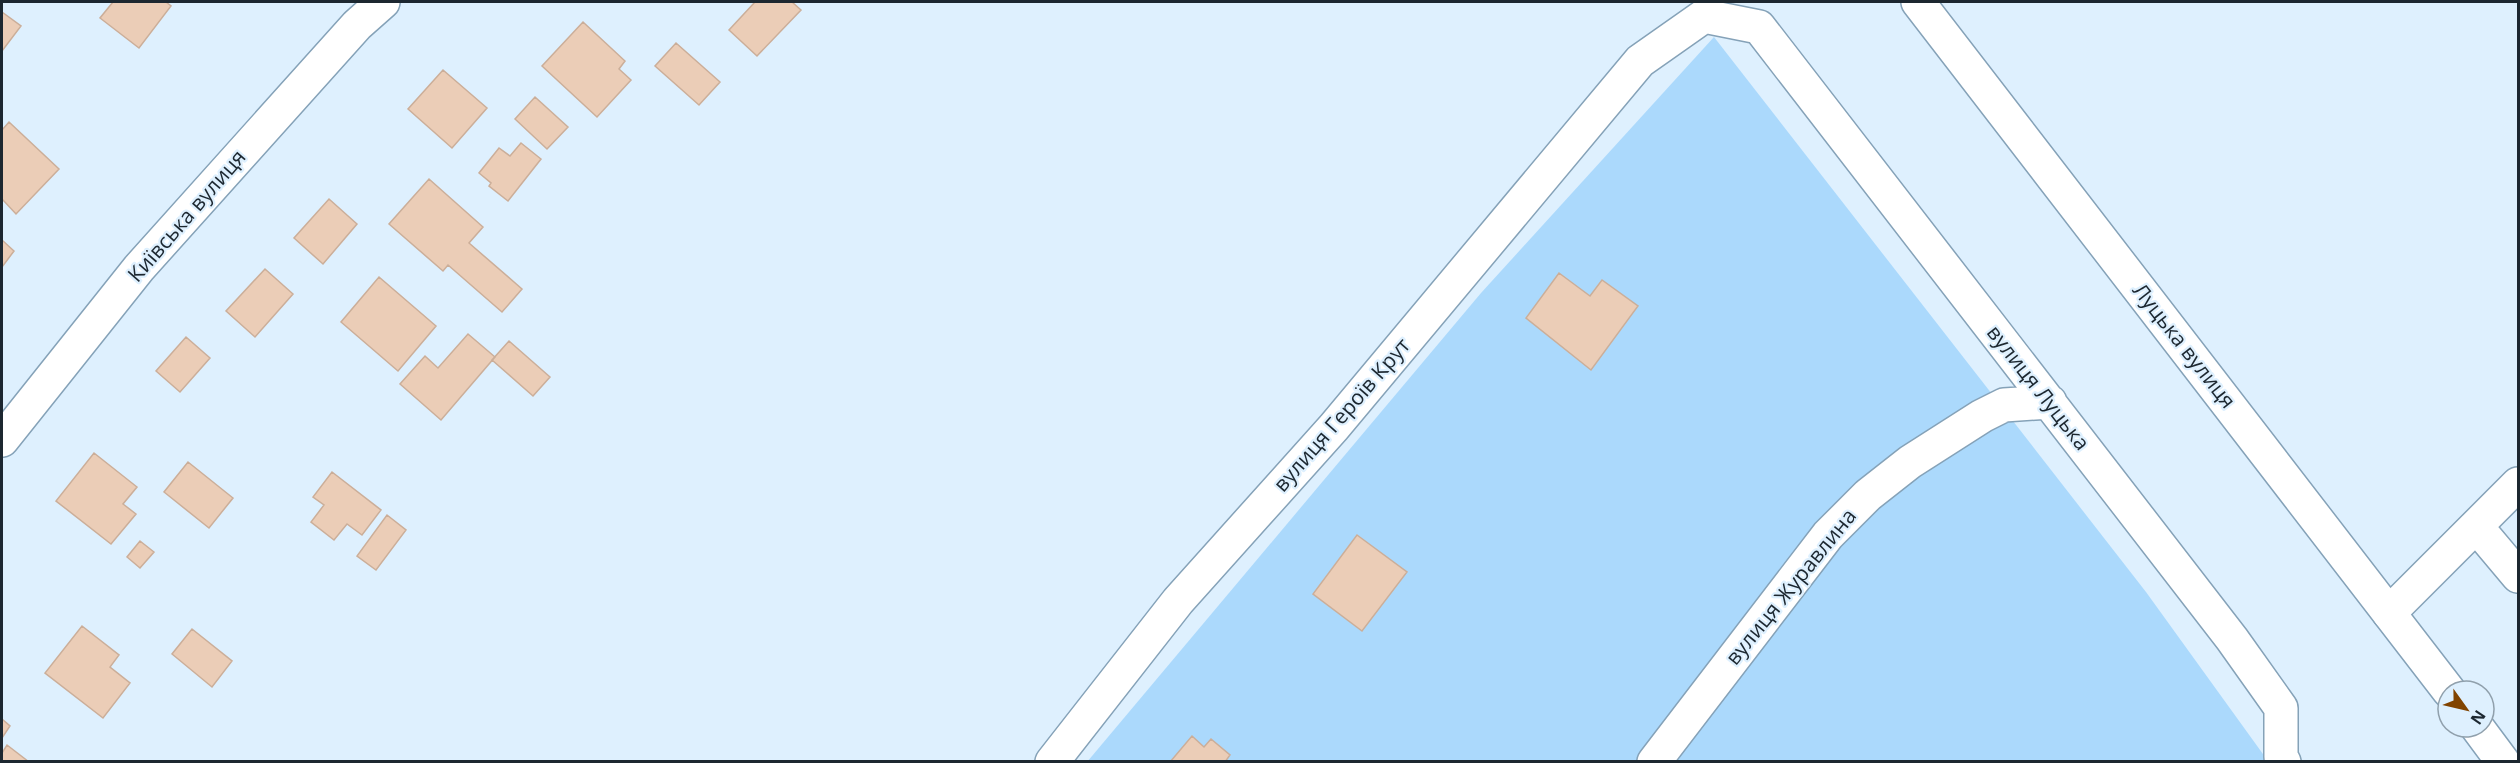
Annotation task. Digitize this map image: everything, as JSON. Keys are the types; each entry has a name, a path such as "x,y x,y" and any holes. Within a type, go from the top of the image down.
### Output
{"main road":[{"name":"Київська вулиця","path":"2,440 139,268 357,25 382,2"},
{"name":"Луцька вулиця","path":"1918,2 2440,679"},
{"name":"вулиця Героїв Крут","path":"1052,762 1178,601 1334,427 1640,61 1704,16 1758,27"},
{"name":"вулиця Луцька","path":"1758,27 2232,639 2281,708 2281,760"},
{"name":"вулиця Журавлина","path":"1654,762 1828,535 1868,495 1910,462 1982,416 2004,405 2050,402"},
{"path":"2389,613 2518,484"},
{"path":"2476,526 2518,576"},
{"path":"2486,739 2503,762"}],"shaded area":[{"path":"1714,37 2146,592 2268,761 1087,762 1481,293"}],"building":[{"path":"113,2 166,2 171,6 139,48 100,18"},
{"path":"755,2 792,2 801,10 757,56 729,30"},
{"path":"2,12 21,26 2,51"},
{"path":"583,22 625,61 619,69 631,80 597,117 542,66"},
{"path":"676,43 720,82 699,105 655,66"},
{"path":"443,70 487,108 452,148 408,109"},
{"path":"535,97 568,127 547,149 515,119"},
{"path":"9,122 59,169 16,214 2,199 2,130"},
{"path":"521,143 541,159 508,201 489,186 491,183 479,173 499,148 510,156"},
{"path":"429,179 483,227 469,243 522,289 502,312 448,265 443,271 389,224"},
{"path":"329,199 357,224 323,264 294,238"},
{"path":"2,240 14,251 2,267"},
{"path":"265,269 293,294 255,337 226,311"},
{"path":"1559,273 1590,296 1602,280 1638,306 1591,370 1526,318"},
{"path":"379,277 436,326 398,371 341,322"},
{"path":"468,334 495,357 441,420 400,384 425,356 438,368"},
{"path":"186,337 210,358 180,392 156,371"},
{"path":"509,341 550,377 533,396 492,360"},
{"path":"94,453 137,487 123,504 136,514 111,544 56,501"},
{"path":"188,462 233,498 209,528 164,492"},
{"path":"332,472 381,510 362,535 347,524 334,540 311,522 324,505 313,497"},
{"path":"387,515 406,530 376,570 357,556"},
{"path":"1357,535 1407,572 1362,631 1313,594"},
{"path":"140,541 154,552 140,568 127,557"},
{"path":"82,626 119,655 110,667 130,683 103,718 45,673"},
{"path":"192,629 232,661 212,687 172,654"},
{"path":"2,719 10,726 2,738"},
{"path":"1192,736 1204,747 1211,739 1230,755 1225,762 1170,762"},
{"path":"7,745 29,762 2,762 2,753"}]}
